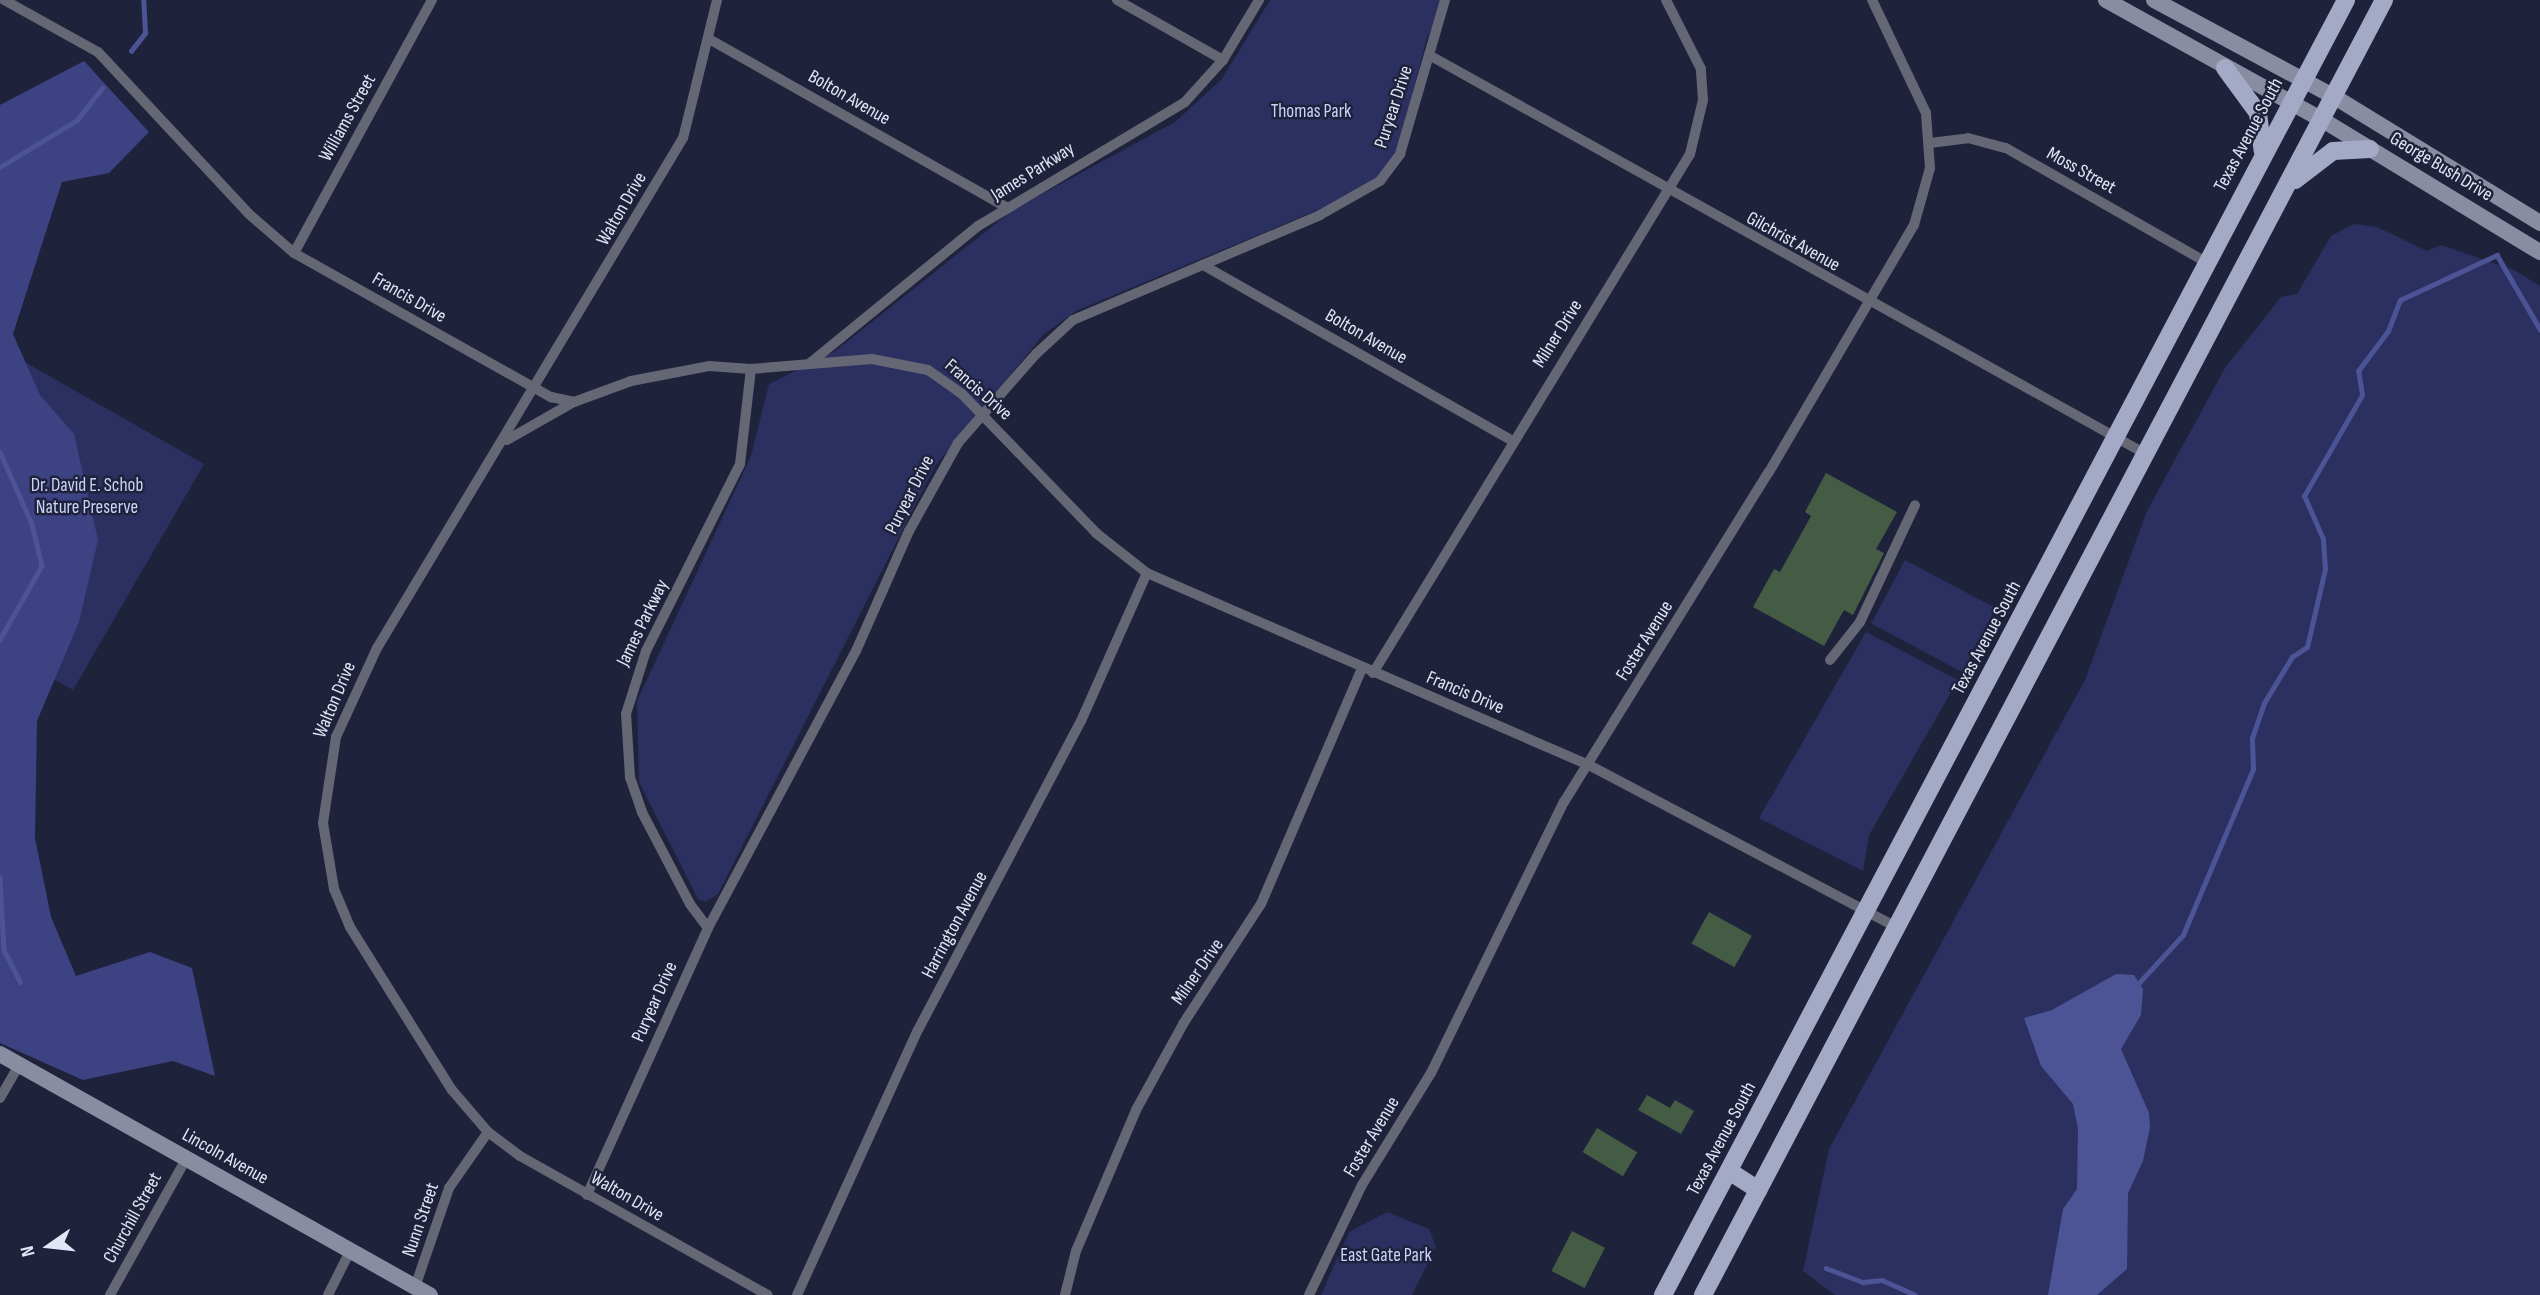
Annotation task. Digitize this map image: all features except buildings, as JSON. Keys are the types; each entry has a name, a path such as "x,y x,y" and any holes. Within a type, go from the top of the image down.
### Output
{"main road":[{"name":"Texas Avenue South","path":"1663,1295 1868,912 2206,262 2346,0"},
{"path":"1703,1295 2384,0"},
{"path":"2225,68 2258,113 2263,154"},
{"path":"2285,190 2333,151 2370,149"},
{"path":"1728,1171 1758,1189"}],"street":[{"name":"Francis Drive","path":"4,0 98,52 249,214 294,253 536,390 575,402 631,381 694,368 751,369 872,359 916,365 950,384 1096,533 1147,573 1587,764 1896,927"},
{"name":"Williams Street","path":"294,253 432,0"},
{"name":"Walton Drive","path":"717,0 683,138 354,693 329,764 323,823 334,889 356,938 452,1090 488,1132 587,1195 768,1295"},
{"path":"1117,0 1223,60"},
{"name":"James Parkway","path":"810,363 1008,208 1185,102 1223,60 1259,0"},
{"name":"Puryear Drive","path":"587,1195 708,928 856,651 936,477 982,414 1073,320 1320,215 1380,181 1400,154 1446,0"},
{"name":"Milner Drive","path":"1373,673 1690,154 1703,100 1697,59 1666,0"},
{"name":"Foster Avenue","path":"1309,1295 1362,1185 1431,1073 1540,848 1587,764 1870,305 1925,198 1930,143 1915,85 1872,0"},
{"name":"George Bush Drive","path":"2106,0 2321,119 2540,252"},
{"name":"George Bush Drive","path":"2154,0 2333,96 2540,223"},
{"name":"Bolton Avenue","path":"709,39 1008,208"},
{"name":"Gilchrist Avenue","path":"1429,55 1870,305 2144,453"},
{"name":"Moss Street","path":"1930,143 1968,138 2006,148 2206,262"},
{"name":"Bolton Avenue","path":"1203,265 1513,441"},
{"name":"James Parkway","path":"708,928 690,904 642,812 630,777 626,714 646,651 740,464 751,369"},
{"path":"505,441 575,402"},
{"path":"1830,660 1860,622 1915,505"},
{"name":"Harrington Avenue","path":"797,1295 918,1030 1081,722 1147,573"},
{"name":"Milner Drive","path":"1065,1295 1076,1251 1136,1110 1183,1024 1261,904 1362,668"},
{"name":"Lincoln Avenue","path":"0,1054 422,1291"},
{"path":"0,1098 19,1065"},
{"name":"Nunn Street","path":"422,1291 449,1188 488,1132"},
{"name":"Churchill Street","path":"110,1295 186,1159"},
{"path":"328,1295 349,1251"}],"green space":[{"name":"Thomas Park","path":"1270,0 1446,0 1427,38 1398,148 1373,187 1076,311 1044,334 935,466 718,894 706,902 698,899 639,782 637,701 751,456 769,384 834,352 1013,210 1175,122 1222,79"},
{"path":"84,61 149,132 109,173 62,182 13,334 40,395 74,434 98,540 79,622 37,721 35,838 51,917 76,976 150,952 192,968 215,1076 173,1061 83,1080 0,1043 0,105"},
{"path":"2354,224 2377,227 2427,251 2441,245 2514,270 2540,286 2540,1295 1835,1295 1803,1271 1829,1149 2085,680 2147,511 2225,368 2281,297 2297,294 2331,236"},
{"name":"Dr. David E. Schob Nature Preserve","path":"0,348 204,464 73,690 0,649"},
{"path":"1905,560 1996,608 1962,672 1871,624"},
{"path":"1866,632 1958,680 1869,835 1863,871 1759,818"},
{"name":"East Gate Park","path":"1387,1212 1429,1229 1436,1247 1412,1295 1321,1295 1349,1232"}],"shaded area":[{"path":"2116,974 2134,975 2143,989 2141,1015 2121,1049 2149,1113 2150,1127 2143,1161 2128,1193 2127,1269 2097,1295 2048,1295 2063,1209 2077,1189 2078,1129 2073,1104 2041,1066 2024,1018 2052,1010"}],"waterway":[{"path":"131,51 145,33 143,0"},
{"path":"0,167 77,120 102,88"},
{"path":"2137,985 2183,935 2253,769 2252,738 2264,703 2292,657 2307,647 2325,569 2323,539 2304,496 2362,395 2358,371 2388,331 2400,300 2497,255 2540,329"},
{"path":"0,452 32,524 42,566 0,640"},
{"path":"0,877 4,950 20,982"},
{"path":"1826,1268 1863,1282 1882,1280 1915,1295"}]}
